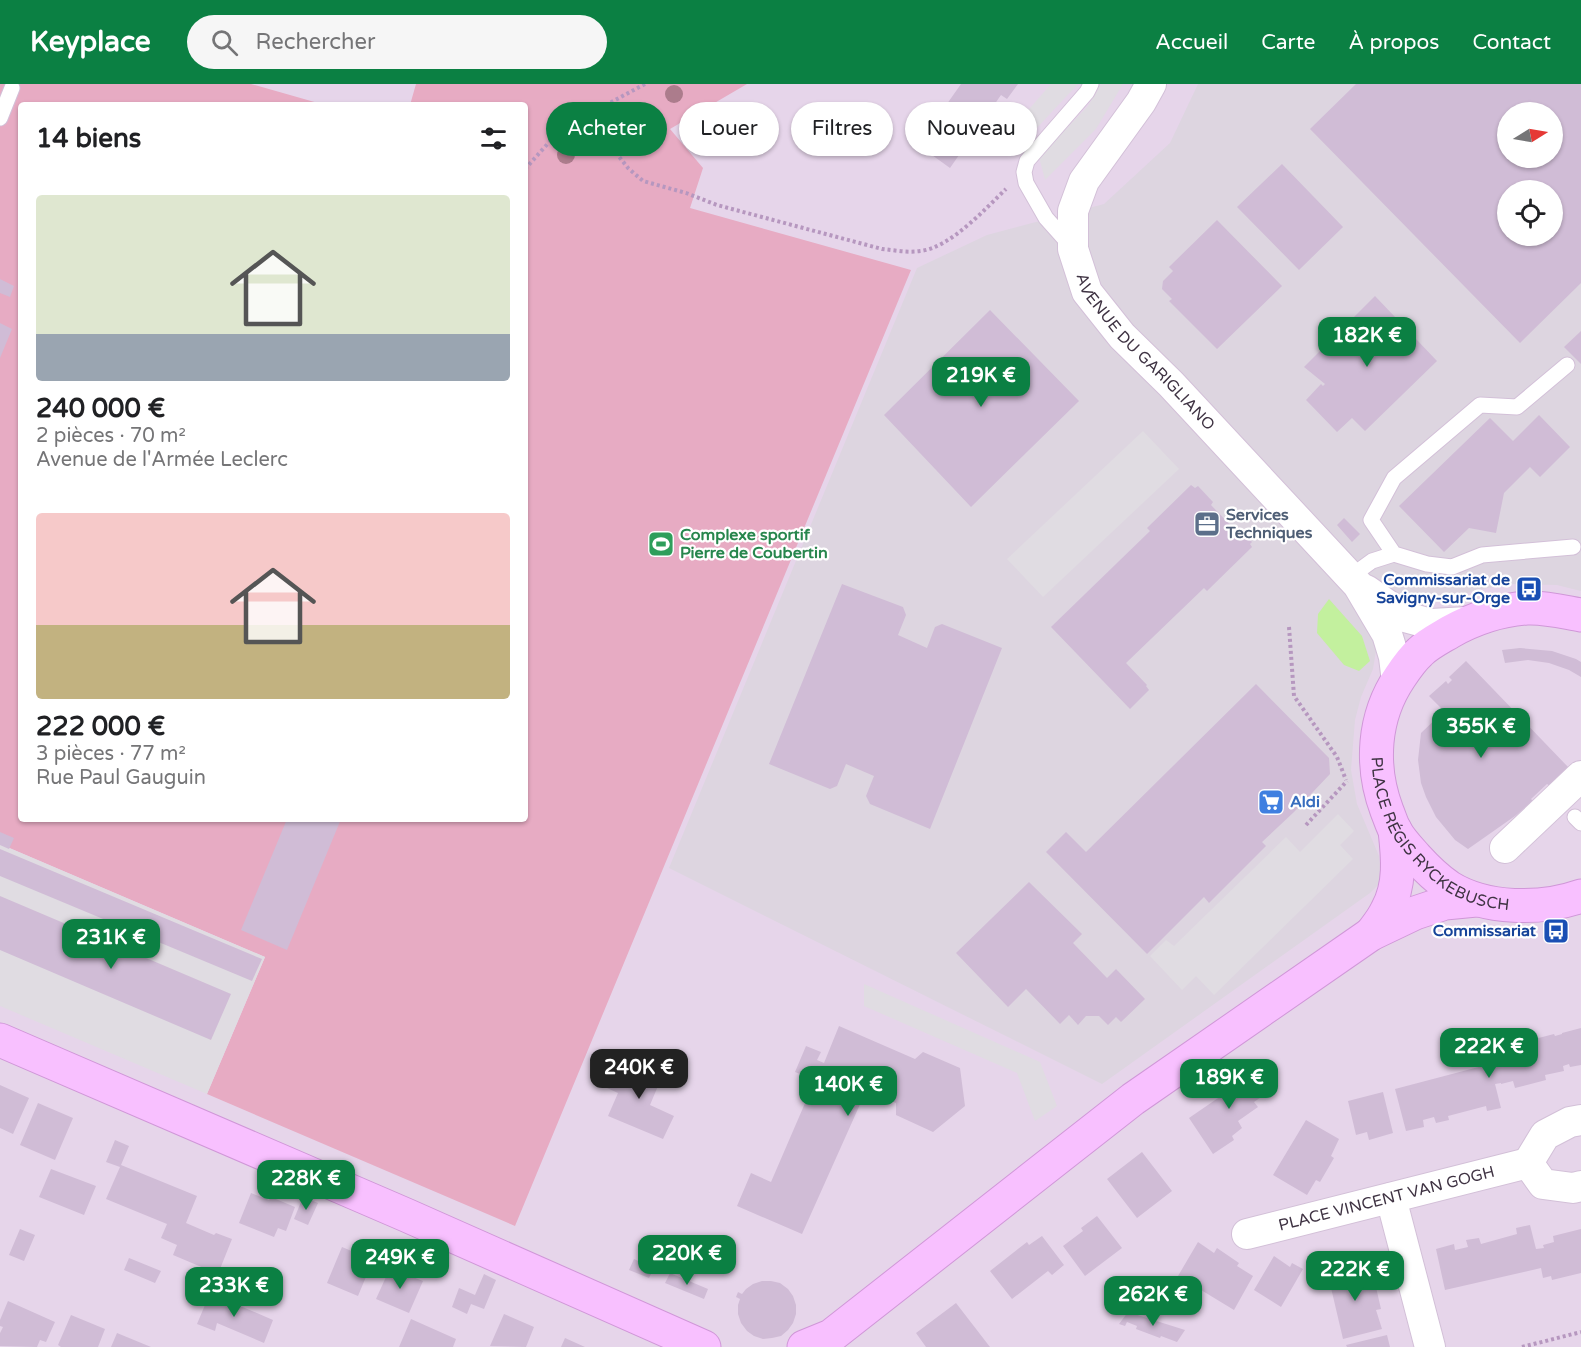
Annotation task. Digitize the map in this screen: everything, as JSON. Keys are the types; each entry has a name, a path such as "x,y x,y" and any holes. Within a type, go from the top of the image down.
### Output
{"main road":[{"name":"PLACE RÉGIS RYCKEBUSCH","path":"1578,894 1544,904 1511,904 1476,900 1450,887 1430,873 1395,830 1380,790 1376,743 1382,713 1397,682 1420,651 1468,622 1501,610 1530,608 1581,615"},
{"path":"1371,934 1387,911 1395,893 1398,861 1395,830"},
{"path":"823,1344 1133,1098 1371,934 1415,913 1445,903 1476,900"},
{"path":"0,1040 417,1220 695,1345"}],"street":[{"name":"AVENUE DU GARIGLIANO","path":"1151,84 1141,102 1084,181 1073,212 1073,249 1086,292 1122,336 1171,384 1354,581 1387,634 1394,657 1397,682"},
{"name":"AVENUE DU GARIGLIANO","path":"1354,581 1405,617 1431,624 1468,622"},
{"name":"PLACE RÉGIS RYCKEBUSCH","path":"1505,848 1581,776"},
{"path":"1581,1119 1545,1135 1528,1163 1543,1184 1573,1188 1581,1186"},
{"name":"PLACE VINCENT VAN GOGH","path":"1246,1234 1528,1163"},
{"path":"1391,1198 1430,1347"}],"lane":[{"path":"1073,249 1046,218 1026,183 1024,172 1027,161 1087,92 1091,84"},
{"path":"0,118 12,88"},
{"path":"1394,554 1371,520 1394,478 1480,405 1517,407 1567,365"},
{"path":"1354,581 1372,561 1394,554 1426,564 1452,567 1482,555 1573,547"}],"path":[{"path":"611,102 645,84"},
{"path":"528,166 546,146"},
{"path":"618,156 643,181 686,193 717,205 882,249 908,252 930,249 959,234 1024,172"},
{"path":"1289,627 1294,696 1337,758 1347,781 1306,825"},
{"path":"1522,1347 1581,1332"}],"shaded area":[{"path":"0,84 1581,84 1581,1347 0,1347"},
{"name":"Complexe sportif Pierre de Coubertin","path":"0,84 251,84 314,102 18,102 18,822 528,822 528,102 411,102 416,84 747,84 716,102 679,102 679,124 670,129 679,140 679,156 693,156 703,168 690,208 911,270 515,1226 207,1094 265,957 0,844"},
{"path":"1051,84 1078,84 1037,128 1035,102"},
{"path":"1101,84 1123,84 1096,129 1045,180 1039,157 1088,106"},
{"path":"1198,84 1581,84 1581,591 1557,585 1513,584 1476,590 1446,601 1431,603 1419,600 1376,651 1373,669 1361,697 1355,720 1351,770 1357,804 1379,856 1380,883 1370,893 1102,1084 669,868 917,268 987,235 1104,204 1170,143"},
{"path":"1143,431 1179,469 1043,597 1007,559"},
{"path":"1329,599 1362,636 1370,661 1359,671 1344,665 1317,633 1318,614"},
{"path":"1338,814 1354,831 1340,845 1353,859 1214,995 1196,976 1182,990 1150,956 1166,940 1174,946 1286,837 1300,852"},
{"path":"0,844 265,957 207,1094 0,1006"},
{"path":"864,984 1040,1062 1057,1106 1035,1121 1017,1073 864,1006"}],"building":[{"path":"961,84 1018,84 1007,99 1001,95 996,102 948,102"},
{"path":"1356,84 1581,84 1581,283 1520,343 1310,129"},
{"path":"933,156 958,156 950,168"},
{"path":"1282,164 1343,227 1299,270 1237,207"},
{"path":"1217,220 1282,286 1217,349 1169,301 1172,299 1162,289 1163,281 1173,271 1169,267"},
{"path":"0,279 14,286 10,297 0,293"},
{"path":"1375,296 1437,361 1365,431 1352,418 1337,432 1306,400 1321,384 1323,386 1325,384 1304,367"},
{"path":"990,310 1079,401 971,507 884,415"},
{"path":"0,323 12,329 0,358"},
{"path":"1581,331 1581,364 1564,347"},
{"path":"1539,415 1570,447 1540,477 1530,467 1504,493 1496,533 1469,528 1444,552 1399,506 1490,418 1513,441"},
{"path":"1191,485 1195,488 1198,486 1213,502 1211,505 1233,528 1237,526 1252,542 1250,544 1252,547 1207,591 1204,588 1126,663 1149,690 1130,709 1051,627 1150,531 1147,528"},
{"path":"1344,518 1360,534 1352,542 1337,525"},
{"path":"842,584 903,607 906,615 898,635 927,648 935,627 942,624 1002,648 930,829 870,804 866,796 874,776 846,764 837,786 830,789 769,764"},
{"path":"1520,648 1552,651 1576,659 1581,662 1581,677 1549,663 1528,660 1505,663 1502,650"},
{"path":"1466,661 1569,768 1550,786 1547,784 1531,799 1533,801 1515,816 1468,849 1455,840 1436,817 1421,783 1418,760 1421,733 1444,711 1429,696 1446,681 1448,684 1452,680 1449,677"},
{"path":"1256,684 1329,758 1330,774 1262,842 1266,846 1209,903 1204,897 1147,954 1046,852 1066,832 1086,852"},
{"path":"286,822 340,822 287,950 241,930"},
{"path":"0,832 14,838 9,849 0,845"},
{"path":"0,849 262,959 252,981 0,876"},
{"path":"1029,882 1082,934 1073,943 1107,978 1116,969 1145,999 1121,1022 1116,1017 1108,1025 1099,1016 1086,1016 1078,1025 1069,1015 1060,1024 1026,989 1008,1007 956,953"},
{"path":"0,896 231,994 211,1040 0,950"},
{"path":"839,1026 915,1059 923,1052 960,1068 965,1106 933,1132 896,1115 896,1103 866,1091 802,1234 737,1206 751,1173 771,1182 815,1080 795,1072 806,1046 821,1052 817,1060 824,1063"},
{"path":"1581,1028 1581,1065 1563,1066 1564,1071 1545,1075 1546,1080 1515,1088 1513,1081 1495,1084 1501,1108 1487,1111 1486,1106 1448,1116 1449,1120 1436,1123 1434,1117 1423,1120 1424,1127 1406,1131 1395,1089 1490,1064 1487,1052 1493,1050"},
{"path":"640,1063 663,1074 650,1105 674,1116 663,1139 608,1116 618,1093 607,1088 616,1065 635,1072"},
{"path":"1254,1067 1271,1090 1254,1102 1258,1107 1238,1121 1242,1128 1232,1136 1234,1140 1213,1154 1189,1118 1221,1096 1218,1092"},
{"path":"0,1085 29,1098 13,1134 0,1128"},
{"path":"1383,1092 1393,1133 1369,1140 1367,1132 1356,1135 1348,1101"},
{"path":"38,1103 73,1118 55,1160 20,1145"},
{"path":"1306,1120 1339,1139 1331,1156 1334,1158 1320,1182 1316,1180 1307,1195 1273,1175"},
{"path":"115,1140 129,1146 121,1165 197,1196 186,1223 214,1235 216,1233 232,1239 218,1274 173,1255 177,1245 161,1238 167,1224 106,1199 120,1167 106,1162"},
{"path":"1142,1152 1172,1191 1137,1218 1107,1179"},
{"path":"51,1169 96,1186 84,1215 39,1197"},
{"path":"251,1193 269,1200 271,1197 295,1207 286,1231 278,1228 274,1237 239,1223"},
{"path":"303,1197 318,1203 308,1225 294,1219"},
{"path":"1097,1216 1122,1248 1085,1276 1063,1246 1083,1231 1081,1228"},
{"path":"1530,1225 1536,1249 1544,1248 1543,1245 1554,1242 1553,1236 1581,1229 1581,1273 1552,1280 1551,1276 1543,1278 1541,1268 1445,1290 1436,1249 1454,1244 1455,1250 1468,1247 1466,1240 1479,1238 1481,1244 1517,1234 1516,1228"},
{"path":"20,1229 35,1235 24,1261 9,1255"},
{"path":"1042,1236 1064,1265 1052,1275 1048,1271 1012,1299 990,1271 1027,1242 1029,1245"},
{"path":"1198,1242 1214,1253 1217,1248 1239,1263 1237,1266 1253,1276 1234,1310 1178,1276"},
{"path":"342,1247 373,1260 358,1296 327,1283"},
{"path":"1274,1256 1290,1267 1292,1263 1303,1269 1281,1307 1254,1290"},
{"path":"129,1258 161,1271 155,1283 124,1270"},
{"path":"634,1259 654,1268 649,1278 629,1270"},
{"path":"1365,1266 1370,1284 1375,1283 1381,1309 1376,1310 1382,1329 1343,1339 1328,1275"},
{"path":"390,1268 423,1281 409,1313 376,1299"},
{"path":"670,1273 708,1289 704,1299 665,1283"},
{"path":"484,1274 496,1280 484,1309 471,1304 467,1314 452,1307 459,1288 475,1295"},
{"path":"762,1281 780,1283 793,1296 796,1314 793,1323 781,1336 763,1339 747,1331 741,1323 738,1314 740,1299 736,1297 738,1292 742,1294 753,1284"},
{"path":"210,1293 273,1320 264,1343 217,1323 215,1331 197,1324"},
{"path":"8,1301 55,1322 46,1342 40,1340 37,1347 0,1346 0,1333 3,1327 0,1326 0,1320"},
{"path":"956,1303 990,1347 926,1347 916,1333"},
{"path":"1128,1312 1185,1330 1177,1342 1161,1336 1160,1338 1136,1329 1137,1326 1127,1322 1125,1326 1119,1324"},
{"path":"504,1314 534,1327 526,1347 490,1346"},
{"path":"71,1315 105,1329 98,1347 61,1347 58,1345"},
{"path":"411,1319 456,1339 453,1347 399,1347"},
{"path":"117,1333 151,1347 111,1347"},
{"path":"1387,1335 1390,1347 1347,1347 1346,1345"},
{"path":"565,1338 585,1347 561,1347"}],"place":[{"name":"Services Techniques","path":"1207,524"},
{"name":"Complexe sportif Pierre de Coubertin","path":"661,544"},
{"name":"Commissariat de Savigny-sur-Orge","path":"1529,589"},
{"name":"Aldi","path":"1271,802"},
{"name":"Commissariat","path":"1556,931"}]}
